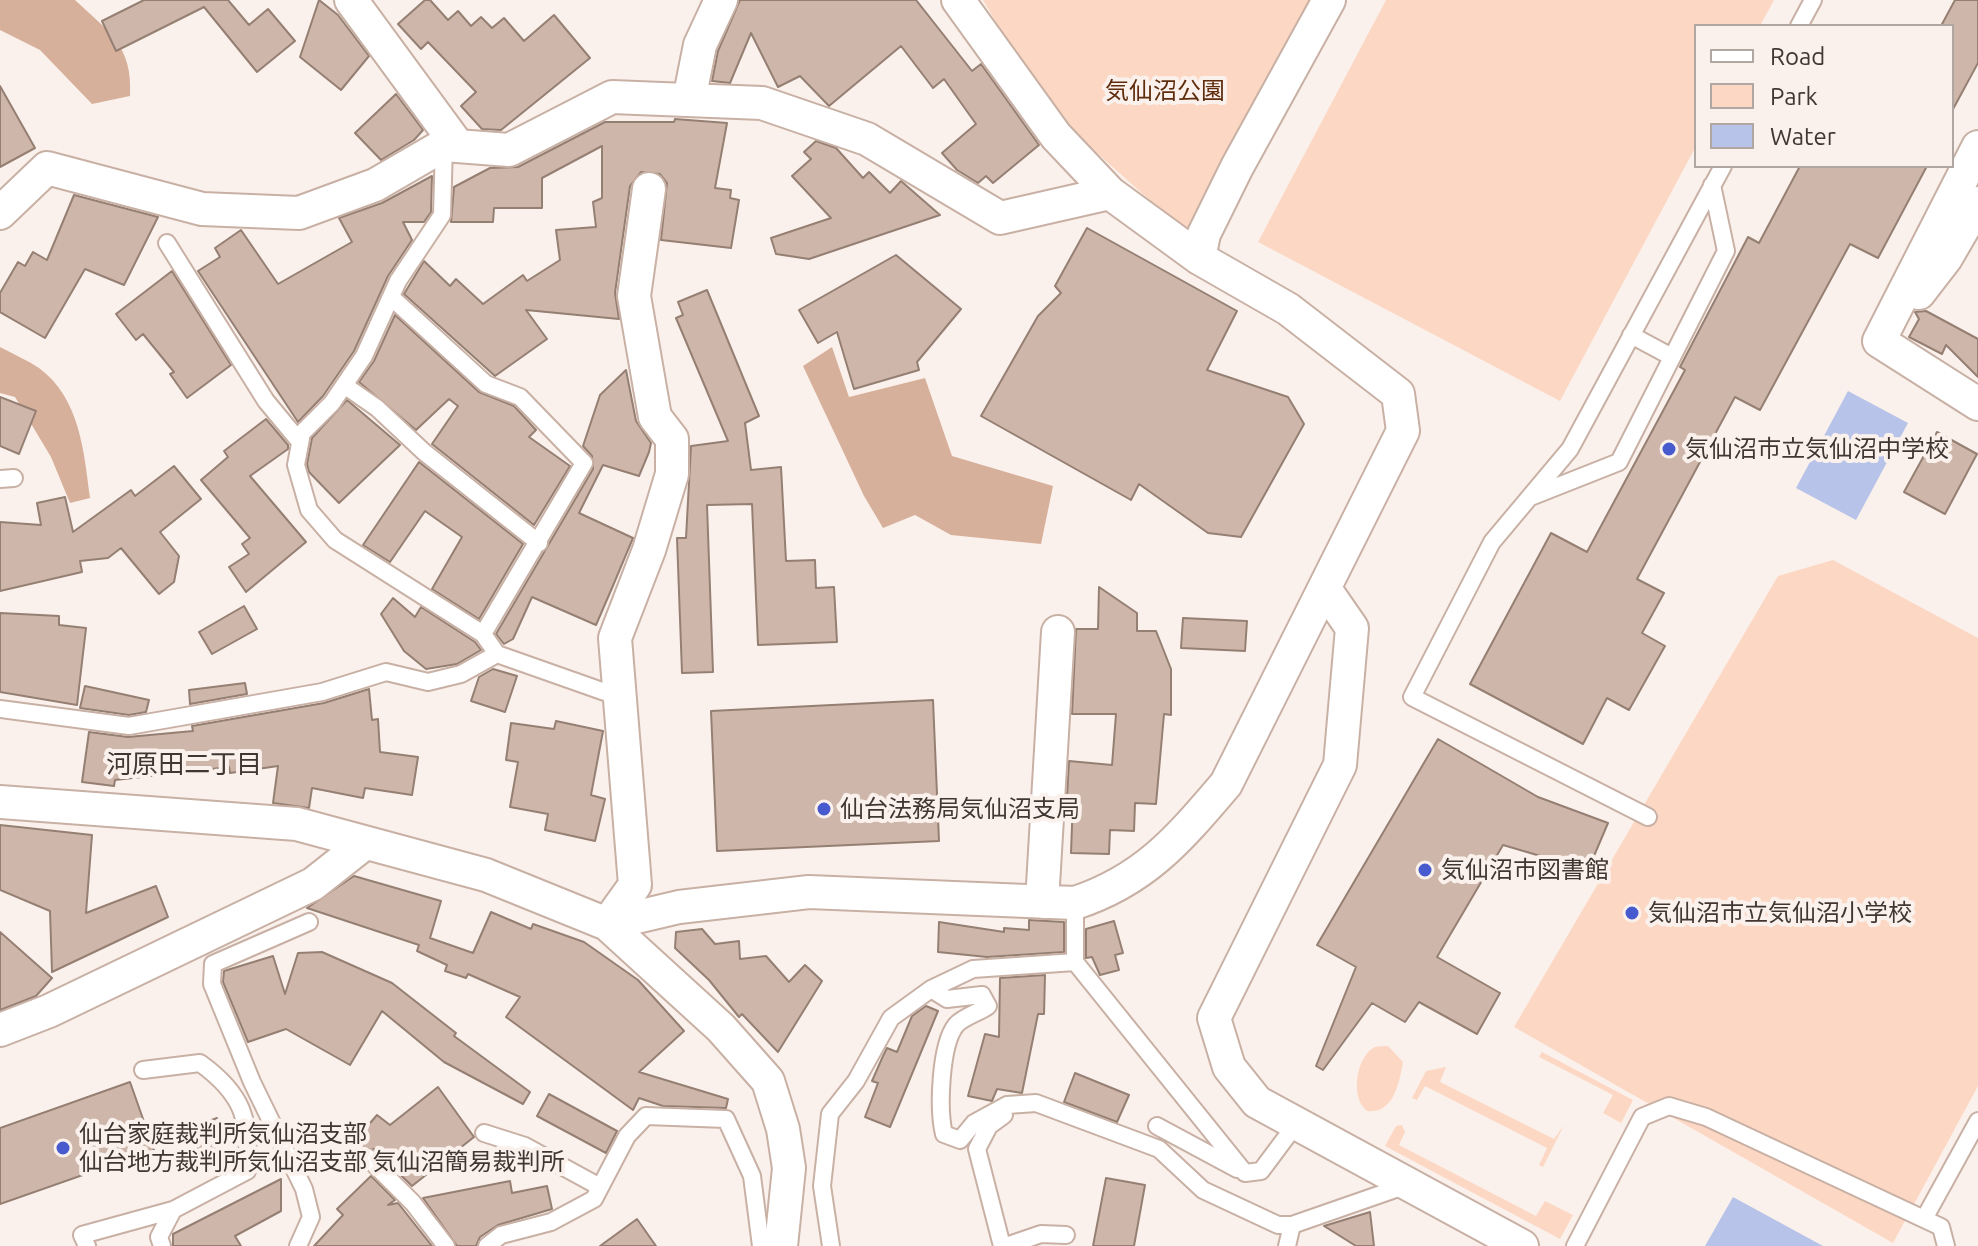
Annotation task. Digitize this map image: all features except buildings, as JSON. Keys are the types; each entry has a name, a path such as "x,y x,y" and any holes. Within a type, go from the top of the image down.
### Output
{"street":[{"path":"351,0 451,146"},
{"path":"689,100 700,45 721,0"},
{"path":"607,924 679,907 809,892 1075,903 1113,891 1147,867 1187,830 1226,784 1403,431 1398,394 1288,309 1199,258 1110,193 1056,136 958,0"},
{"path":"1199,258 1204,234 1237,167 1329,0"},
{"path":"0,213 47,168 202,209 299,213 375,185 451,146 509,150 612,97 762,103 867,139 1000,218 1110,193"},
{"path":"1978,147 1879,341 1978,404"},
{"path":"607,924 635,885 615,638 649,550 672,474 672,439 655,417 634,296 649,189"},
{"path":"1891,315 1918,295 1937,271 1978,203"},
{"path":"1325,589 1352,628 1340,765 1214,1018 1229,1067 1257,1102 1522,1246"},
{"path":"1042,902 1058,632"},
{"path":"0,802 297,824 486,875 607,924 721,1028 768,1081 783,1129 789,1168 781,1246"},
{"path":"0,1030 49,1011 313,884 365,843"}],"lane":[{"path":"1800,24 1813,0"},
{"path":"451,146 442,215 391,297 364,356 344,385 302,433 296,465 309,510 335,540 483,634 497,654 619,697"},
{"path":"1648,817 1412,697 1492,542 1570,449 1722,168"},
{"path":"1528,499 1619,462 1726,251 1712,185"},
{"path":"167,243 266,401 300,442"},
{"path":"391,297 486,384 520,397 584,463 483,634"},
{"path":"1631,335 1672,357"},
{"path":"344,385 377,408 424,452 539,543"},
{"path":"0,709 129,726 322,692 386,672 428,682 461,674 497,654"},
{"path":"1075,903 1075,962 1245,1173"},
{"path":"298,1246 311,1217 304,1189 252,1082 212,984 213,964 309,922"},
{"path":"831,1246 822,1186 830,1114 856,1081 891,1018 931,989 973,969 1075,962"},
{"path":"931,989 947,999 982,995 988,1006 957,1024 948,1046 940,1093 944,1134 960,1140 974,1123 1007,1105 1036,1103 1159,1149 1203,1190 1278,1225 1292,1225 1407,1185"},
{"path":"87,1246 82,1235 173,1210 247,1171 250,1131 226,1082 200,1063 143,1070"},
{"path":"1018,1104 989,1126 977,1149 1004,1246 1041,1234 1066,1235"},
{"path":"1575,1246 1642,1117 1669,1106 1706,1117 1941,1227 1946,1246"},
{"path":"487,1246 501,1235 551,1222 594,1199 627,1136 646,1116 726,1119 752,1176 761,1246"},
{"path":"1924,1219 1978,1121"},
{"path":"1157,1126 1245,1173 1261,1171 1296,1124"},
{"path":"484,1133 525,1146 600,1187"},
{"path":"367,1157 413,1203 446,1246"},
{"path":"162,1246 159,1237 173,1210"},
{"path":"1287,1246 1292,1225"}],"green space":[{"name":"気仙沼公園","path":"983,0 1317,0 1191,237 1079,137 1011,48"},
{"path":"1386,0 1774,0 1761,24 1694,24 1694,150 1560,401 1258,242"},
{"path":"1833,560 1978,638 1978,1086 1893,1243 1514,1027 1778,576"},
{"path":"1388,1046 1403,1062 1397,1088 1383,1108 1367,1111 1358,1096 1360,1067 1369,1051"},
{"path":"1542,1052 1633,1100 1621,1123 1603,1113 1613,1095 1539,1057"},
{"path":"1446,1067 1440,1082 1554,1139 1564,1125 1543,1167 1539,1165 1547,1148 1425,1086 1417,1100 1412,1098 1426,1071"},
{"path":"1402,1125 1405,1132 1399,1145 1536,1216 1545,1201 1573,1215 1560,1239 1385,1146 1396,1126"}],"shaded area":[{"path":"0,0 75,0 108,31 123,52 130,79 130,96 92,104 40,50 0,30"},
{"path":"0,347 39,368 63,394 78,427 90,498 70,503 51,457 15,397 0,393"},
{"path":"832,347 849,397 925,378 952,456 1053,486 1041,544 951,535 915,515 883,528 864,496 803,366"}],"water":[{"path":"1848,391 1908,423 1856,520 1796,488"},
{"path":"1733,1197 1823,1246 1705,1246"}],"place":[{"name":"気仙沼市立気仙沼中学校","path":"1669,449"},
{"name":"仙台法務局気仙沼支局","path":"824,809"},
{"name":"気仙沼市図書館","path":"1425,870"},
{"name":"気仙沼市立気仙沼小学校","path":"1632,913"},
{"name":"仙台家庭裁判所気仙沼支部 仙台地方裁判所気仙沼支部 気仙沼簡易裁判所","path":"63,1148"}],"district":[{"name":"河原田二丁目","path":"184,764"}]}
